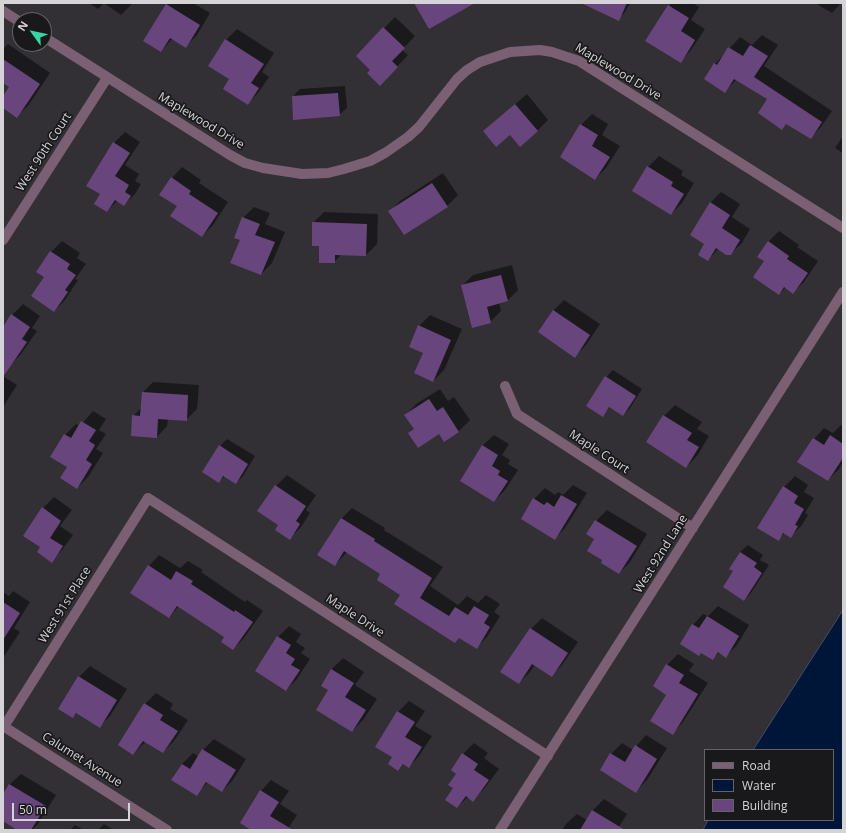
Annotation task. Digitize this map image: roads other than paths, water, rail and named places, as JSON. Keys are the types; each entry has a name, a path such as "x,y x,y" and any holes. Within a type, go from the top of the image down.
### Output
{"street":[{"path":"3,11 12,17"},
{"name":"Maplewood Drive","path":"52,42 218,148 245,162 275,171 302,174 328,173 357,166 370,161 397,146 420,126 457,79 467,70 480,62 510,52 540,50 552,52 566,56 586,66 843,228"},
{"name":"West 90th Court","path":"3,240 107,78"},
{"name":"West 92nd Lane","path":"500,830 843,292"},
{"name":"Maple Court","path":"505,386 517,414 693,528"},
{"name":"West 91st Place","path":"3,727 148,498"},
{"name":"Maple Drive","path":"148,498 548,756"},
{"name":"Calumet Avenue","path":"3,727 167,830"}],"water":[{"path":"843,610 843,830 703,830 708,821 834,821 834,749 754,749"}]}
